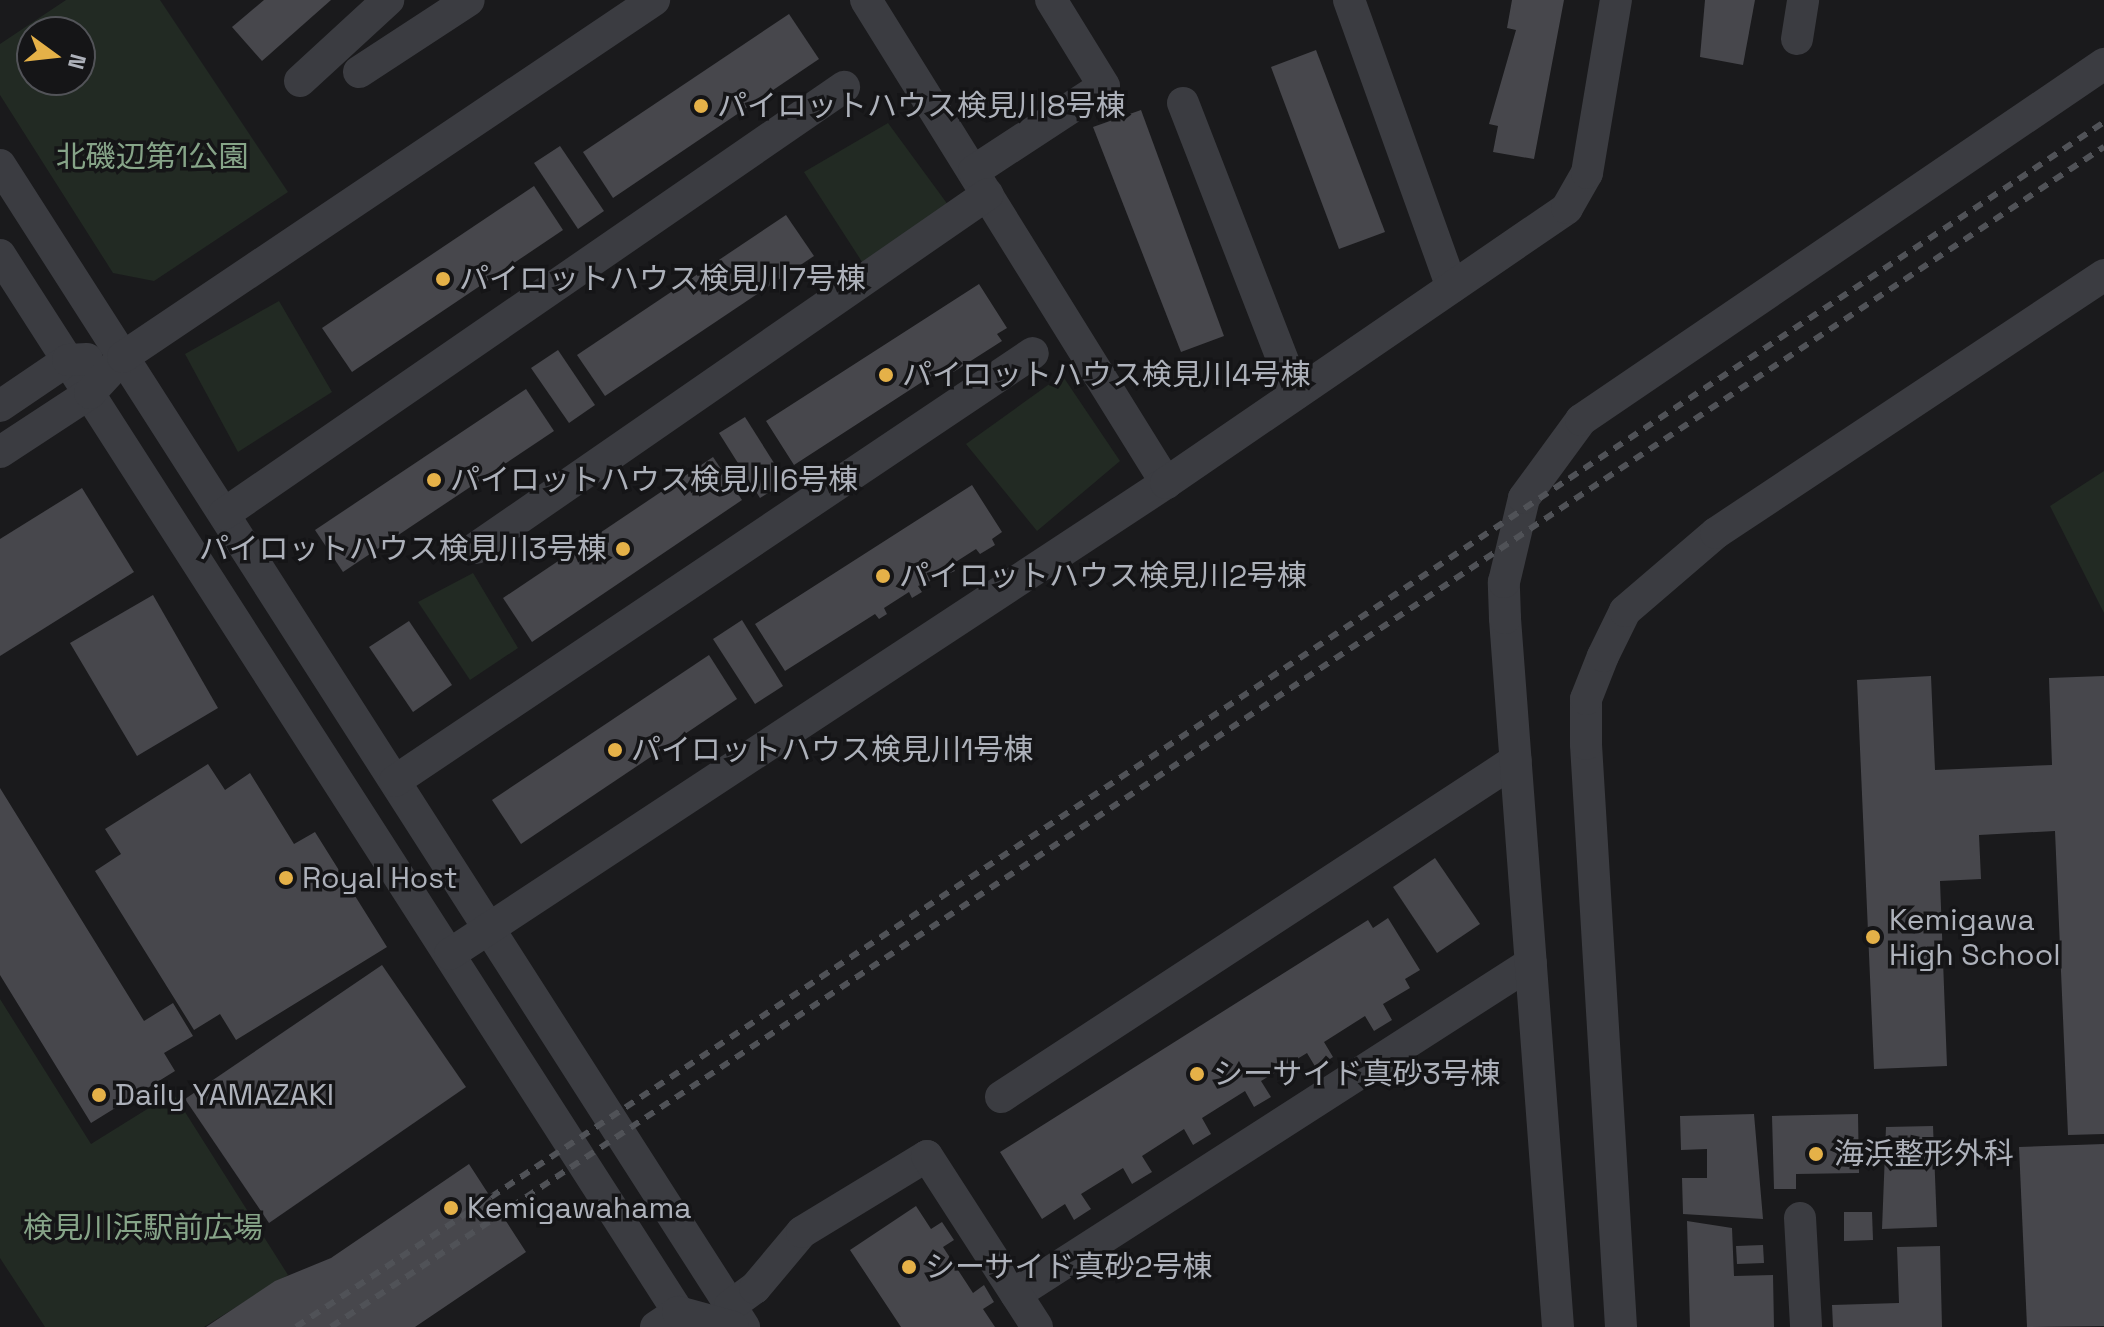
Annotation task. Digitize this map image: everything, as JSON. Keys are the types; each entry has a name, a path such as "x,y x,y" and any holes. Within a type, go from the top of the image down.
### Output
{"street":[{"path":"300,81 388,0"},
{"path":"359,72 469,0"},
{"path":"0,452 90,393 123,357 654,0"},
{"path":"866,0 1166,483"},
{"path":"476,548 981,182 1104,86 1051,0"},
{"path":"1349,0 1452,287"},
{"path":"450,954 1166,483 1567,208 1580,191 1616,0"},
{"path":"1797,39 1803,0"},
{"path":"1558,1327 1504,582 1524,498 1559,443 1581,420 2104,64"},
{"path":"224,514 844,87"},
{"path":"1183,103 1296,394"},
{"path":"0,165 489,928 735,1320"},
{"path":"0,255 450,954 674,1322 735,1320"},
{"path":"1621,1327 1586,744 1586,699 1603,656 1625,611 1716,533 2104,275"},
{"path":"395,781 1033,353"},
{"path":"0,406 68,360 123,357"},
{"path":"1001,1097 1516,760"},
{"path":"1016,1294 1531,963"},
{"path":"735,1320 755,1288 802,1232 927,1156 1037,1327"},
{"path":"1800,1218 1806,1327"}],"green space":[{"name":"北磯辺第1公園","path":"66,0 160,0 288,192 154,281 113,273 0,95 0,44 16,33 16,96 96,96 96,16 42,16"},
{"path":"888,123 954,213 866,268 804,172"},
{"path":"279,301 332,392 238,452 185,354"},
{"path":"1062,375 1120,461 1037,531 966,444"},
{"path":"2104,471 2104,613 2050,506"},
{"path":"473,573 518,648 470,680 418,602"},
{"name":"検見川浜駅前広場","path":"0,999 91,1144 173,1093 288,1275 204,1327 45,1327 0,1258"}],"building":[{"path":"264,0 331,0 262,61 232,27"},
{"path":"1512,0 1564,0 1534,159 1493,152 1498,126 1489,124 1516,30 1507,28"},
{"path":"1705,0 1755,0 1743,65 1700,57"},
{"name":"パイロットハウス検見川8号棟","path":"789,14 819,59 613,198 583,152"},
{"path":"1316,50 1385,232 1339,249 1271,67"},
{"path":"1141,110 1224,336 1181,352 1093,127"},
{"path":"560,146 604,211 578,229 534,163"},
{"name":"パイロットハウス検見川7号棟","path":"534,186 563,230 352,372 322,328"},
{"path":"786,215 814,256 605,396 577,355"},
{"name":"パイロットハウス検見川4号棟","path":"979,284 1007,328 997,334 1002,341 944,378 939,371 794,465 766,421"},
{"path":"558,350 595,405 569,423 531,368"},
{"name":"パイロットハウス検見川6号棟","path":"526,389 554,431 343,572 315,530"},
{"path":"745,417 786,482 760,498 719,433"},
{"name":"パイロットハウス検見川3号棟","path":"713,457 742,500 532,642 503,598"},
{"name":"パイロットハウス検見川2号棟","path":"972,485 1002,532 992,539 995,545 980,554 976,549 951,565 955,571 918,586 922,592 912,598 909,592 884,608 887,614 879,619 875,614 785,671 755,624"},
{"path":"82,488 134,572 0,656 0,539"},
{"path":"153,595 218,708 137,756 70,643"},
{"path":"742,620 783,686 755,704 713,639"},
{"path":"409,621 452,685 413,712 369,647"},
{"name":"パイロットハウス検見川1号棟","path":"709,655 737,699 521,844 492,800"},
{"path":"1931,676 1935,770 2052,765 2049,678 2104,676 2104,1134 2068,1135 2055,831 1979,835 1981,879 1940,881 1947,1066 1874,1069 1857,680"},
{"path":"208,764 225,790 250,773 294,844 315,832 387,947 236,1040 220,1014 194,1030 95,871 121,854 105,829"},
{"path":"0,788 144,1021 173,1003 193,1036 164,1053 175,1071 91,1123 0,975"},
{"path":"1435,858 1480,924 1437,953 1393,887"},
{"name":"シーサイド真砂3号棟","path":"1388,918 1420,970 1405,979 1410,988 1383,1004 1392,1020 1374,1031 1365,1016 1324,1042 1333,1057 1316,1068 1307,1053 1261,1081 1271,1097 1254,1107 1245,1091 1202,1118 1211,1134 1193,1145 1184,1129 1142,1156 1152,1172 1132,1184 1123,1168 1081,1194 1091,1209 1074,1220 1065,1204 1042,1219 1000,1152 1368,920 1373,928"},
{"path":"382,965 466,1087 269,1223 185,1099"},
{"path":"1754,1114 1763,1219 1683,1214 1682,1178 1707,1178 1707,1149 1681,1150 1680,1116"},
{"path":"1858,1114 1859,1173 1796,1174 1796,1189 1774,1189 1772,1116"},
{"path":"1933,1126 1937,1227 1882,1229 1886,1127"},
{"path":"2104,1144 2104,1326 2027,1327 2019,1147"},
{"name":"Kemigawahama","path":"469,1164 526,1252 415,1327 206,1327 275,1281 331,1258"},
{"name":"シーサイド真砂2号棟","path":"916,1206 931,1229 942,1222 954,1240 943,1247 973,1293 984,1285 994,1302 983,1309 995,1327 901,1327 850,1250"},
{"path":"1844,1212 1872,1212 1873,1240 1844,1241"},
{"path":"1687,1221 1732,1228 1734,1276 1773,1275 1774,1327 1690,1327"},
{"path":"1763,1245 1764,1263 1737,1264 1736,1246"},
{"path":"1940,1246 1942,1327 1833,1327 1832,1305 1899,1303 1897,1247"}],"railway":[{"path":"296,1327 2104,122"},
{"path":"331,1327 2104,147"}],"place":[{"name":"パイロットハウス検見川8号棟","path":"701,106"},
{"name":"パイロットハウス検見川7号棟","path":"443,279"},
{"name":"パイロットハウス検見川4号棟","path":"886,375"},
{"name":"パイロットハウス検見川6号棟","path":"434,480"},
{"name":"パイロットハウス検見川3号棟","path":"623,549"},
{"name":"パイロットハウス検見川2号棟","path":"883,576"},
{"name":"パイロットハウス検見川1号棟","path":"615,750"},
{"name":"Royal Host","path":"286,878"},
{"name":"Kemigawa High School","path":"1873,937"},
{"name":"シーサイド真砂3号棟","path":"1197,1074"},
{"name":"Daily YAMAZAKI","path":"99,1095"},
{"name":"海浜整形外科","path":"1816,1154"},
{"name":"Kemigawahama","path":"451,1208"},
{"name":"シーサイド真砂2号棟","path":"909,1267"}]}
